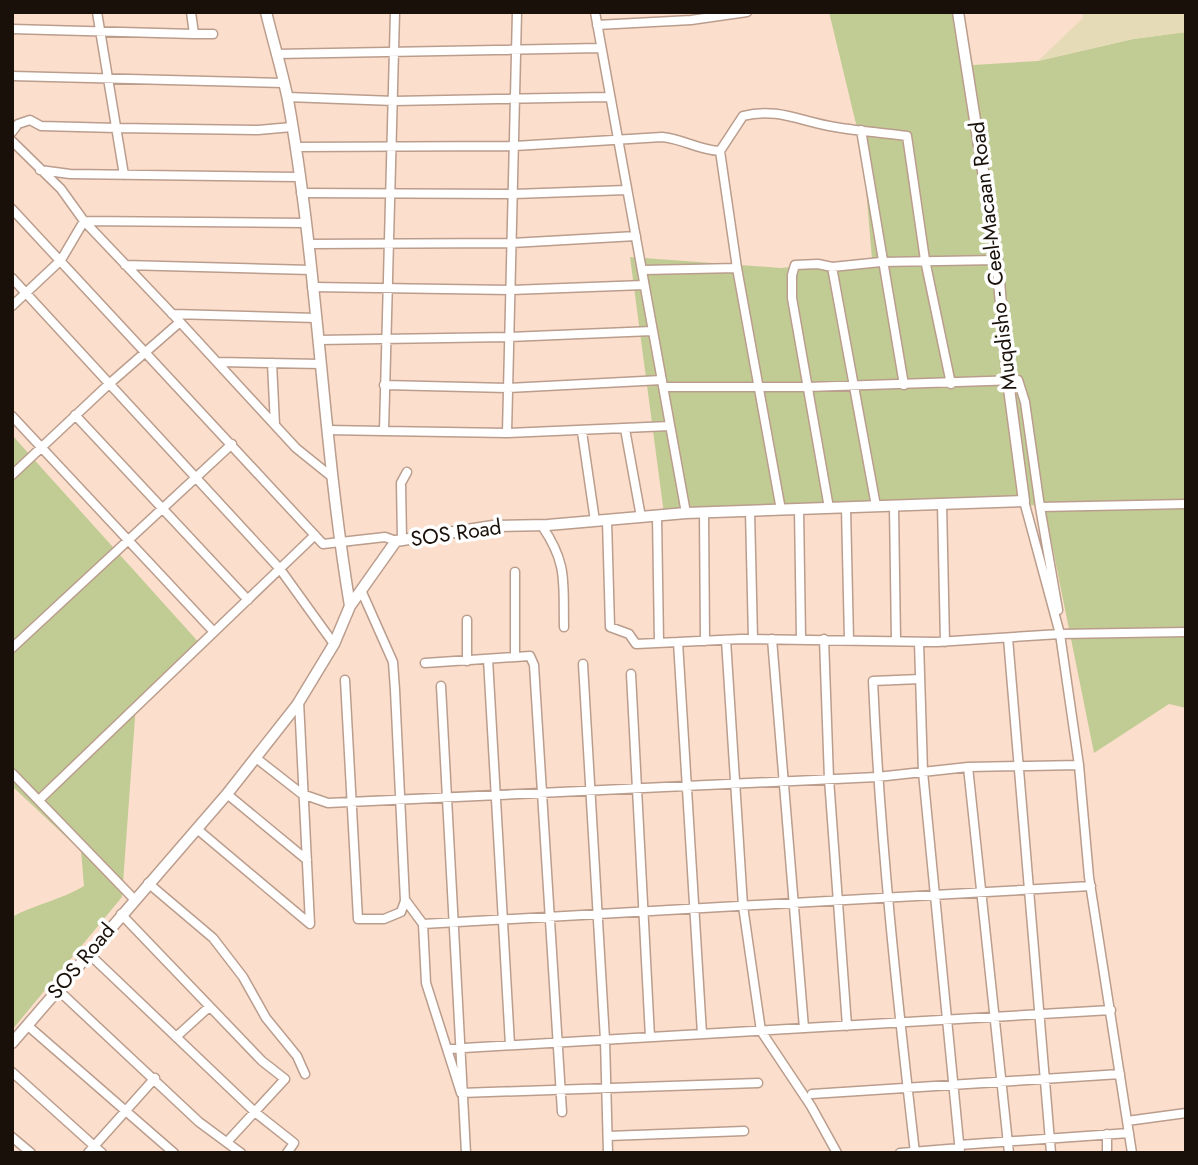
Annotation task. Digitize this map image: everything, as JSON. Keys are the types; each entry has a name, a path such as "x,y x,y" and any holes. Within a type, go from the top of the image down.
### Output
{"street":[{"path":"97,12 124,174"},
{"path":"191,12 194,34"},
{"path":"265,12 284,83 295,147 313,287 339,543 350,606"},
{"path":"384,431 395,12"},
{"path":"507,433 517,12"},
{"path":"595,12 608,97 643,270 686,513"},
{"path":"597,25 643,17 747,12"},
{"name":"Muqdisho - Ceel-Macaan Road","path":"958,12 997,260 1007,381 1024,501"},
{"path":"12,29 213,34"},
{"path":"276,54 516,52 601,48"},
{"path":"12,76 284,83"},
{"path":"287,97 394,101 608,97"},
{"path":"781,510 737,268 720,151 743,116 761,111 907,136 925,260 951,384"},
{"path":"12,132 18,124 30,120 41,126 258,130 292,127"},
{"path":"861,130 904,385"},
{"path":"295,147 515,146 678,139 705,151 720,151"},
{"path":"12,141 61,189 84,221 218,362 296,449 332,477"},
{"path":"40,170 70,174 299,177"},
{"path":"301,193 514,194 627,190"},
{"path":"12,209 323,544 385,537 399,541 401,483 407,472"},
{"path":"84,221 305,223"},
{"path":"12,306 61,260 84,221"},
{"path":"308,244 512,243 636,236"},
{"path":"829,508 792,298 795,265 817,264 832,267 881,261 997,260"},
{"path":"125,265 311,270"},
{"path":"832,267 876,506"},
{"path":"643,270 737,268"},
{"path":"12,278 280,569 334,644"},
{"path":"313,287 511,290 644,285"},
{"path":"172,314 316,318"},
{"path":"12,475 145,350 180,322"},
{"path":"318,340 509,337 652,331"},
{"path":"218,362 321,364"},
{"path":"272,363 275,425"},
{"path":"384,385 508,388 662,384 807,387 1018,380 1025,402 1040,507 1056,588 1079,765 1091,886 1132,1153"},
{"path":"75,415 248,600"},
{"path":"12,416 214,632"},
{"path":"327,430 507,433 582,432 670,426"},
{"path":"625,429 641,517"},
{"path":"582,432 601,521 610,627 629,634 636,644 753,639 945,642 1060,634 1186,632"},
{"path":"12,648 232,444"},
{"path":"1024,501 1060,634"},
{"name":"SOS Road","path":"12,1043 256,758 299,701 334,644 350,606 399,541 493,526 542,526 686,513 1024,501"},
{"path":"942,504 945,642"},
{"path":"1040,507 1186,504"},
{"path":"894,506 896,641"},
{"path":"846,508 849,640"},
{"path":"799,509 801,639"},
{"path":"750,511 753,639"},
{"path":"704,513 705,641"},
{"path":"657,516 659,643"},
{"path":"542,526 558,549 562,563 564,627"},
{"path":"39,800 315,536"},
{"path":"515,572 515,657"},
{"path":"345,680 358,919 384,919 403,909 405,901 393,662 361,590"},
{"path":"467,620 467,661"},
{"path":"1008,638 1051,1153"},
{"path":"772,639 804,1028"},
{"path":"824,639 829,779 848,1026"},
{"path":"726,640 743,906 761,1031 811,1106 837,1153"},
{"path":"678,642 702,1034"},
{"path":"919,642 923,772 960,1149"},
{"path":"425,663 530,656 534,665 562,1112"},
{"path":"488,659 509,1045"},
{"path":"583,664 605,1040 608,1153"},
{"path":"631,674 650,1037"},
{"path":"915,1152 899,1022 877,777 873,681 920,679"},
{"path":"441,686 466,1153"},
{"path":"197,829 310,924 299,701"},
{"path":"256,758 304,795 328,803 877,777 968,767 1079,765"},
{"path":"968,767 1009,1153"},
{"path":"12,773 134,899"},
{"path":"227,794 307,860"},
{"path":"148,883 213,938 243,977 266,1018 297,1056 305,1074"},
{"path":"423,924 1091,886"},
{"path":"405,901 423,924 426,983 461,1093"},
{"path":"121,914 262,1061 285,1079 227,1142"},
{"path":"88,953 256,1113 294,1143 287,1153"},
{"path":"58,989 199,1122 241,1153"},
{"path":"176,1037 209,1007"},
{"path":"447,1049 1111,1010"},
{"path":"27,1025 174,1153"},
{"path":"12,1072 91,1149 102,1153"},
{"path":"812,1094 1120,1074"},
{"path":"91,1149 155,1078"},
{"path":"461,1093 758,1083"},
{"path":"1127,1121 1186,1113"},
{"path":"608,1136 744,1131"},
{"path":"901,1153 960,1149 1008,1141 1129,1133"},
{"path":"1107,1135 1107,1153"},
{"path":"12,1137 31,1153"}],"green space":[{"path":"829,12 959,12 973,65 1038,61 1133,39 1186,32 1186,708 1169,704 1094,753 1044,505 664,514 630,257 781,268 872,259 863,153"},
{"path":"12,435 202,646 136,704 122,897 12,1030 12,917 84,886 81,851 12,786"}],"sand":[{"path":"1082,12 1186,12 1186,32 1133,39 1038,61 1083,18"}]}
